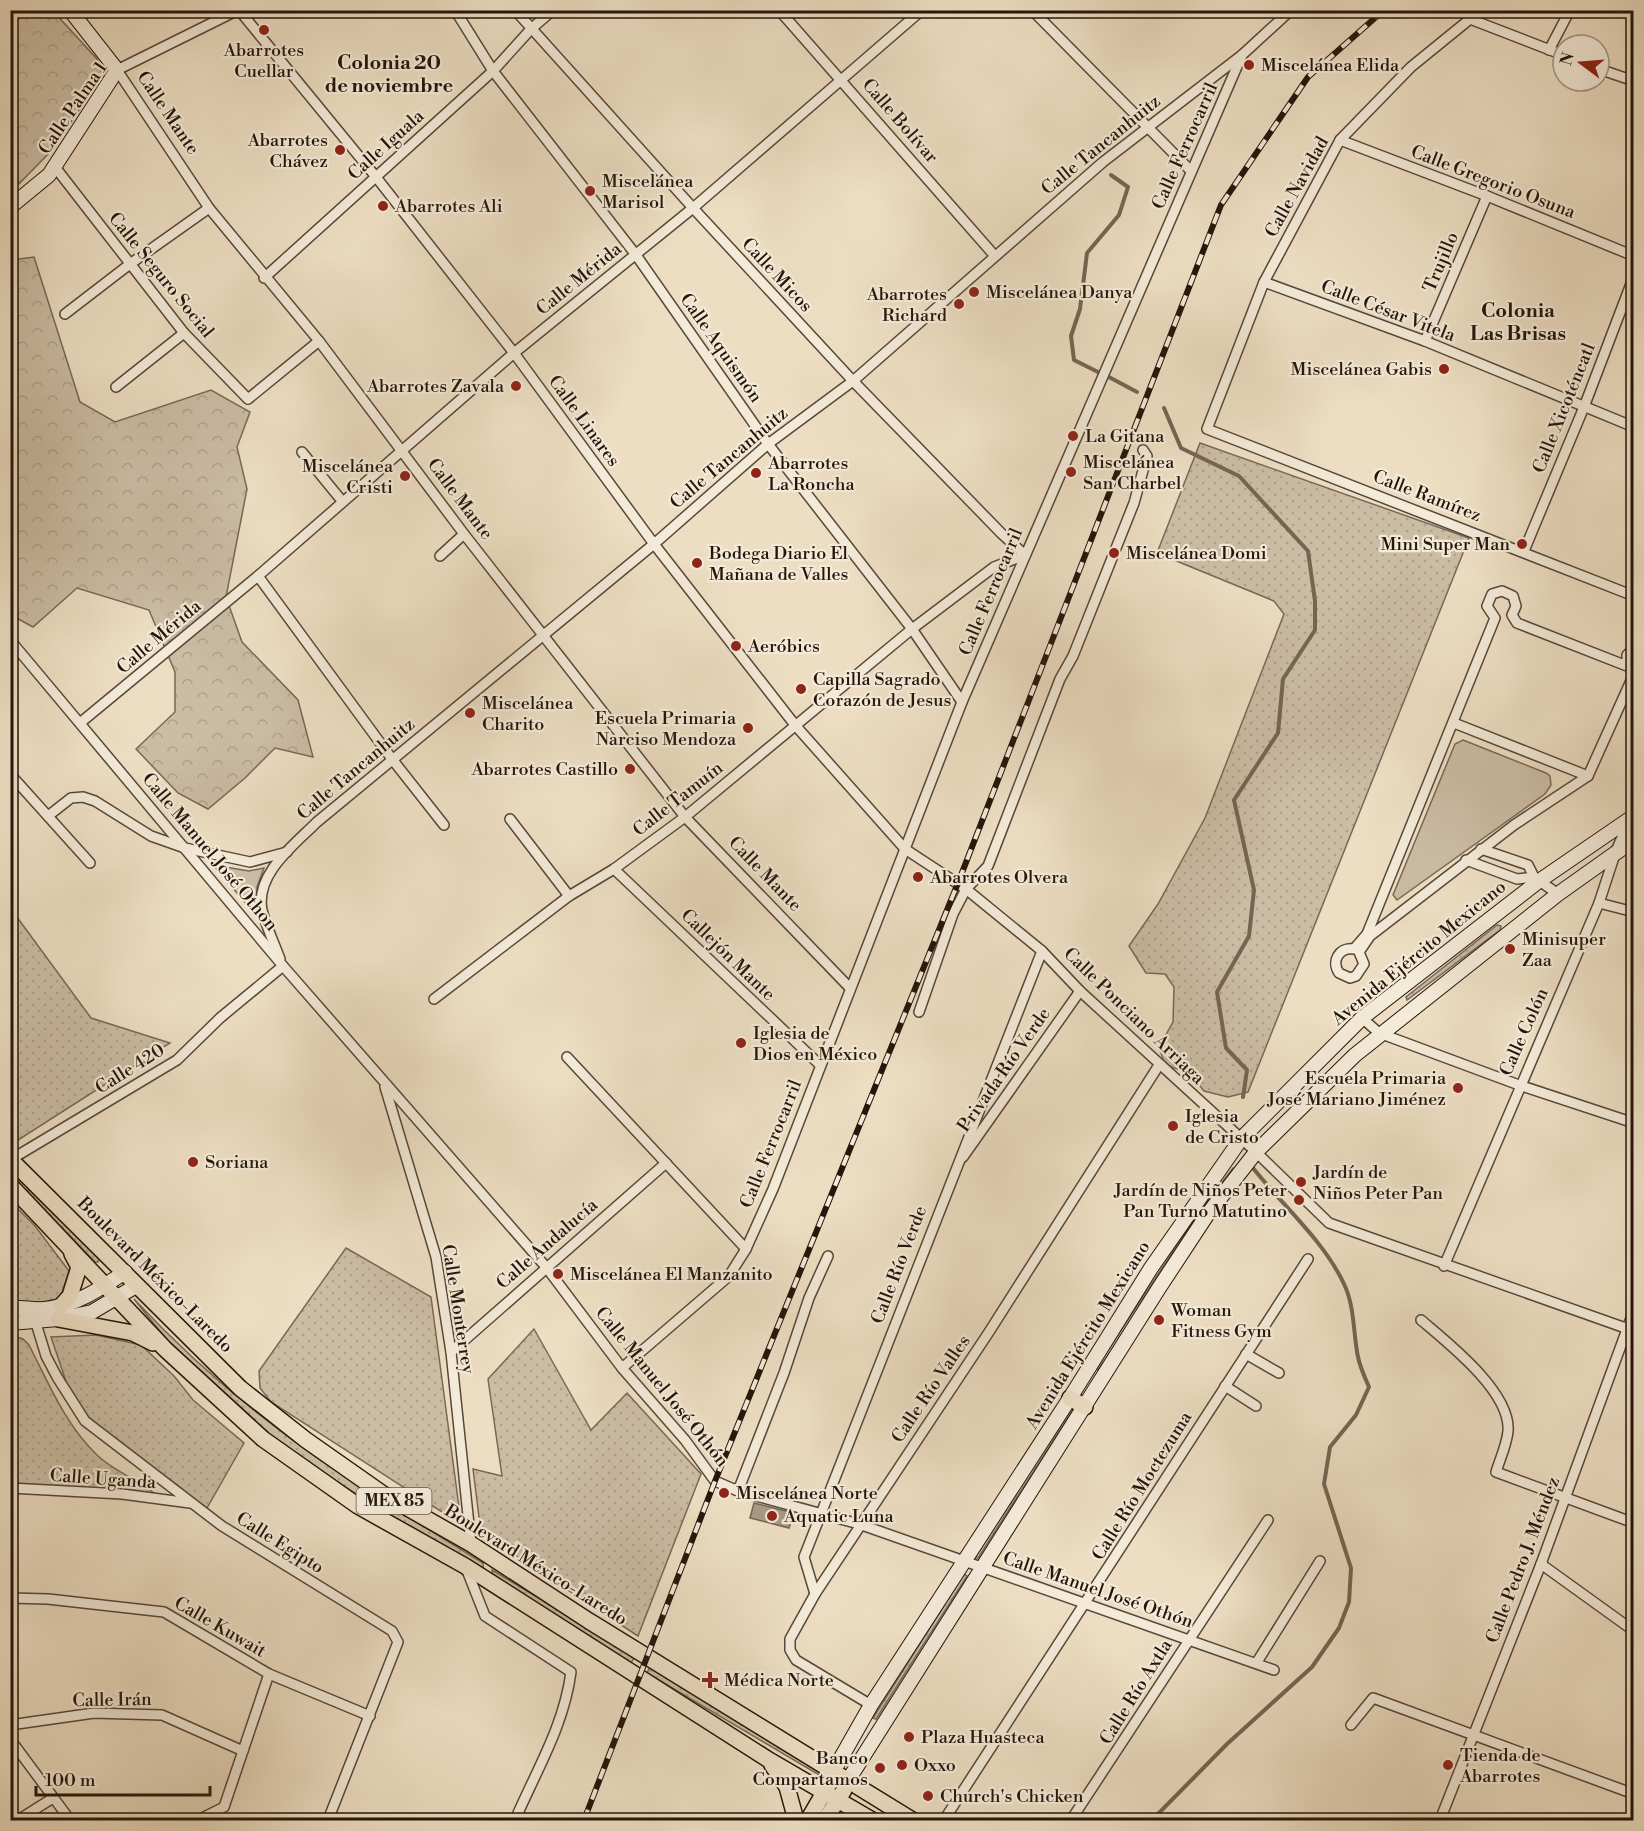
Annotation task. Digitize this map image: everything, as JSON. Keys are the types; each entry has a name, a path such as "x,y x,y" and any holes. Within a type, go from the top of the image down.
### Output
{"main road":[{"name":"Calle Mante","path":"70,10 117,70"},
{"name":"Calle Palma 1","path":"10,207 50,175 117,70"},
{"name":"Avenida Ejército Mexicano","path":"833,1772 871,1705 1070,1398 1151,1268 1241,1139 1362,1018 1537,879 1633,815"},
{"name":"Avenida Ejército Mexicano","path":"848,1782 981,1567 1207,1215 1256,1152 1379,1034 1558,894 1634,840"},
{"name":"Boulevard México-Laredo","path":"11,1160 240,1388 306,1440 383,1494 471,1544 912,1821"},
{"name":"MEX 85","path":"10,1185 165,1349 263,1438 358,1506 465,1566 769,1760 833,1795 872,1821"},
{"path":"60,1313 70,1296 79,1267 69,1248"},
{"path":"60,1313 125,1272"},
{"path":"10,1323 35,1320 60,1313 92,1312 136,1286"},
{"path":"10,1308 42,1309 133,1332 165,1349"},
{"path":"1070,1398 1085,1407"},
{"path":"769,1760 787,1787 796,1821"},
{"path":"825,1821 833,1795 833,1772"},
{"path":"808,1821 848,1782"}],"street":[{"name":"Calle Palma 1","path":"117,70 238,10"},
{"name":"Calle Linares","path":"238,10 376,177 514,353 654,544 795,725 905,849"},
{"name":"Calle Aquismón","path":"455,10 493,71 636,255 768,444 912,629 962,702"},
{"name":"Calle Micos","path":"515,10 853,381 1025,555"},
{"name":"Calle Iguala","path":"264,278 493,71 531,29 554,10"},
{"name":"Calle Bolívar","path":"779,10 994,255"},
{"name":"Calle Mérida","path":"80,723 258,576 514,353 693,208 922,10"},
{"path":"1032,10 1191,171"},
{"name":"Calle Tancanhuitz","path":"283,966 262,909 263,884 287,852 317,822 654,544 768,444 853,381 994,255 1103,162 1242,55 1291,10"},
{"name":"Calle Navidad","path":"1207,429 1264,282 1340,140 1411,67 1470,19 1485,10"},
{"path":"1470,19 1549,50 1570,10"},
{"name":"Calle Ferrocarril","path":"622,1368 729,1276 746,1249 773,1189 849,987 962,702 1242,55"},
{"name":"Calle Mante","path":"117,70 209,208 264,278 319,341 464,534 685,817 849,987"},
{"path":"1611,73 1634,81"},
{"name":"Calle Gregorio Osuna","path":"1340,140 1487,196 1634,256"},
{"name":"Calle Seguro Social","path":"55,167 184,333 248,399 319,341"},
{"name":"Trujillo","path":"1425,341 1487,196"},
{"path":"65,314 209,208"},
{"name":"Calle Xicoténcatl","path":"1524,551 1584,407 1634,276"},
{"name":"Calle César Vitela","path":"1264,282 1425,341 1634,427"},
{"path":"116,387 184,333"},
{"name":"Calle Ramírez","path":"1207,429 1524,551 1634,596"},
{"path":"919,1012 949,925 966,889 988,866 1060,679 1073,656 1134,503 1147,456 1143,450"},
{"path":"302,452 342,501"},
{"path":"440,556 464,534"},
{"name":"Calle Tamuín","path":"434,999 569,896 614,869 685,817 912,629 994,567 1025,555"},
{"path":"258,576 392,759 444,825"},
{"path":"1634,648 1627,655 1627,666 1517,623 1512,615 1516,606 1513,596 1508,592 1496,591 1488,600 1487,606 1495,618 1454,723 1367,934 1354,949 1344,950 1337,956 1335,963 1339,973 1350,978 1361,971 1364,964 1359,952 1370,936 1466,860 1588,776 1634,674"},
{"name":"Calle Manuel José Othon","path":"10,640 283,966 365,1058 385,1085"},
{"path":"1454,723 1588,776"},
{"path":"10,774 90,863"},
{"path":"48,816 71,798 83,797 94,801 151,836 185,848 250,862 287,852"},
{"name":"Calle Colón","path":"1444,1266 1519,1085 1599,903 1616,851 1633,815"},
{"path":"510,819 569,896"},
{"name":"Calle Ponciano Arriaga","path":"905,849 966,889 1042,951 1080,991 1256,1152 1329,1223 1444,1266 1630,1330"},
{"path":"1481,849 1528,865 1537,879 1558,894"},
{"path":"1466,860 1517,879 1537,879"},
{"name":"Callejón Mante","path":"614,869 820,1065"},
{"path":"1599,903 1634,912"},
{"name":"Calle Río Verde","path":"814,1594 804,1557 1042,951"},
{"name":"Calle 420","path":"11,1160 177,1060 220,1017 283,966"},
{"name":"Privada Río Verde","path":"955,1168 1080,991"},
{"path":"1362,1018 1379,1034 1519,1085 1634,1123"},
{"name":"Calle Ferrocarril","path":"567,1057 746,1249"},
{"name":"Calle Río Valles","path":"871,1705 796,1660 790,1650 790,1639 814,1594 859,1524 989,1332 1159,1065"},
{"name":"Calle Manuel José Othón","path":"385,1085 546,1267 622,1368 685,1440 715,1481 738,1491 859,1524 963,1562 1257,1662 1274,1670"},
{"name":"Calle Monterrey","path":"385,1085 436,1257 451,1352 471,1544"},
{"name":"Calle Andalucía","path":"451,1352 666,1162"},
{"path":"738,1491 784,1373 809,1298 828,1256"},
{"name":"Calle Río Moctezuma","path":"944,1821 1308,1259"},
{"name":"Calle Pedro J. Méndez","path":"1440,1821 1630,1330 1634,1310"},
{"name":"Calle Egipto","path":"35,1320 46,1356 85,1421 222,1526 392,1631 398,1642 328,1821"},
{"path":"1421,1320 1475,1367 1503,1408 1508,1431 1496,1472 1634,1523"},
{"path":"1246,1353 1279,1373"},
{"path":"1225,1386 1256,1406"},
{"name":"Calle Uganda","path":"10,1488 122,1494 194,1503"},
{"name":"Calle Río Axtla","path":"1071,1821 1268,1520"},
{"path":"1257,1662 1320,1561"},
{"path":"1540,1564 1634,1630"},
{"path":"465,1566 484,1616 571,1672 569,1690 551,1745 515,1821"},
{"name":"Calle Kuwait","path":"10,1598 48,1599 164,1612 269,1674 370,1716"},
{"path":"198,1821 224,1807 269,1674"},
{"path":"1351,1725 1373,1698 1634,1794"},
{"name":"Calle Irán","path":"10,1725 94,1713 162,1715 243,1751"},
{"path":"10,1738 70,1821"},
{"path":"18,1821 53,1798"}],"green space":[{"path":"10,11 53,11 97,59 102,75 54,148 18,185 11,141"},
{"path":"34,257 80,402 115,422 211,390 250,412 237,447 247,489 226,597 242,642 298,700 313,757 275,748 245,778 208,809 178,793 136,749 175,712 175,672 149,610 77,588 33,627 11,615 11,260"},
{"path":"1200,443 1469,538 1248,1092 1228,1097 1204,1091 1190,1073 1165,1065 1159,1047 1173,1022 1174,987 1165,974 1146,973 1129,946 1158,904 1205,818 1284,614 1274,601 1157,553"},
{"path":"1463,740 1546,773 1550,776 1551,785 1545,794 1397,900 1393,895 1455,744"},
{"path":"213,865 249,871 264,868 257,887 256,915"},
{"path":"11,909 91,1018 170,1043 15,1142 10,1136"},
{"path":"1497,925 1501,926 1500,930 1407,1000 1406,997"},
{"path":"1233,1168 1236,1170 1098,1370 1096,1368 1201,1209"},
{"path":"29,1189 99,1259 98,1262 95,1262 27,1191"},
{"path":"10,1201 35,1226 69,1271 59,1302 11,1303"},
{"path":"346,1248 431,1297 459,1507 445,1514 271,1402 260,1388 259,1371"},
{"path":"134,1299 196,1361 263,1417 352,1481 483,1563 484,1573 325,1474 249,1419 181,1355"},
{"path":"534,1329 591,1430 627,1393 701,1474 638,1636 481,1533 473,1469 502,1476 488,1379"},
{"path":"10,1335 23,1339 29,1345 58,1403 76,1431 97,1455 112,1467 154,1492 161,1499 11,1487"},
{"path":"96,1335 141,1345 174,1376 193,1400 244,1443 207,1508 108,1444 76,1411 51,1337"},
{"path":"1071,1407 1074,1408 978,1558 975,1557"},
{"path":"492,1570 635,1656 631,1663 493,1577"},
{"path":"964,1574 967,1576 876,1719 873,1718"},
{"path":"651,1665 819,1771 819,1775 647,1673"}],"shaded area":[{"name":"Aquatic Luna","path":"754,1503 794,1513 789,1528 750,1518"}],"waterway":[{"path":"1100,373 1074,360 1071,336 1080,309 1087,253 1119,215 1128,187 1111,175"},
{"path":"1107,376 1137,392"},
{"path":"1164,408 1181,448 1239,476 1308,551 1315,601 1315,630 1283,679 1278,733 1234,800 1254,890 1249,936 1217,992 1226,1048 1247,1070 1243,1097"},
{"path":"1152,1820 1227,1744 1312,1667 1339,1628 1349,1602 1351,1568 1324,1484 1330,1447 1356,1415 1369,1387 1356,1348 1348,1293 1336,1268 1314,1238 1253,1168"}],"railway":[{"path":"584,1820 715,1481 958,883 1221,205 1308,77 1384,10"}],"place":[{"name":"Abarrotes Cuellar","path":"264,30"},
{"name":"Miscelánea Elida","path":"1249,65"},
{"name":"Abarrotes Chávez","path":"340,150"},
{"name":"Miscelánea Marisol","path":"590,191"},
{"name":"Abarrotes Ali","path":"383,206"},
{"name":"Miscelánea Danya","path":"974,292"},
{"name":"Abarrotes Richard","path":"959,304"},
{"name":"Miscelánea Gabis","path":"1444,369"},
{"name":"Abarrotes Zavala","path":"516,386"},
{"name":"La Gitana","path":"1073,436"},
{"name":"Miscelánea San Charbel","path":"1071,472"},
{"name":"Abarrotes La Roncha","path":"756,473"},
{"name":"Miscelánea Cristi","path":"405,476"},
{"name":"Mini Super Man","path":"1522,544"},
{"name":"Miscelánea Domi","path":"1114,553"},
{"name":"Bodega Diario El Mañana de Valles","path":"697,563"},
{"name":"Aeróbics","path":"736,646"},
{"name":"Capilla Sagrado Corazón de Jesus","path":"801,689"},
{"name":"Miscelánea Charito","path":"470,713"},
{"name":"Escuela Primaria Narciso Mendoza","path":"748,728"},
{"name":"Abarrotes Castillo","path":"630,769"},
{"name":"Abarrotes Olvera","path":"918,877"},
{"name":"Minisuper Zaa","path":"1510,949"},
{"name":"Iglesia de Dios en México","path":"741,1043"},
{"name":"Escuela Primaria José Mariano Jiménez","path":"1458,1088"},
{"name":"Iglesia de Cristo","path":"1173,1126"},
{"name":"Soriana","path":"193,1162"},
{"name":"Jardín de Niños Peter Pan","path":"1301,1182"},
{"name":"Jardín de Niños Peter Pan Turno Matutino","path":"1299,1200"},
{"name":"Miscelánea El Manzanito","path":"558,1274"},
{"name":"Woman Fitness Gym","path":"1159,1320"},
{"name":"Miscelánea Norte","path":"724,1493"},
{"name":"Aquatic Luna","path":"772,1516"},
{"name":"Médica Norte","path":"710,1680"},
{"name":"Plaza Huasteca","path":"909,1737"},
{"name":"Oxxo","path":"902,1765"},
{"name":"Tienda de Abarrotes","path":"1448,1765"},
{"name":"Banco Compartamos","path":"880,1768"},
{"name":"Church's Chicken","path":"928,1796"}],"district":[{"name":"Colonia 20 de noviembre","path":"389,74"},
{"name":"Colonia Las Brisas","path":"1518,322"}]}
